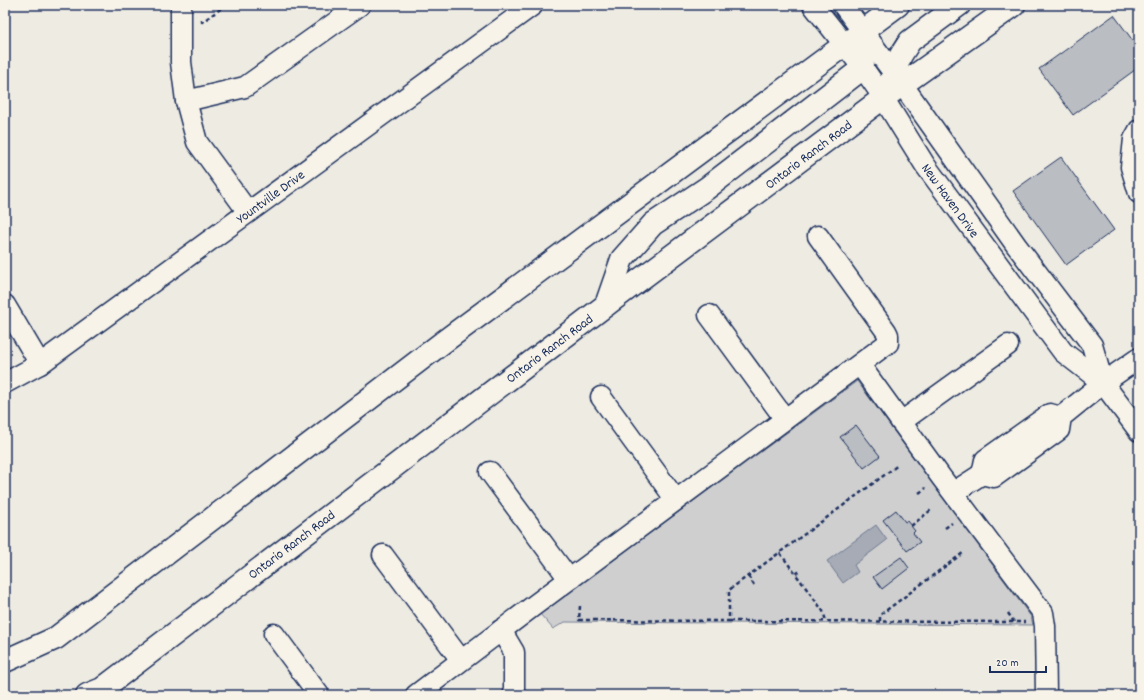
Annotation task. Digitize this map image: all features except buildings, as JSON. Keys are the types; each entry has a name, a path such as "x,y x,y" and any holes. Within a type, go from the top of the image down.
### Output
{"main road":[{"path":"5,661 56,638 446,340 898,5"},
{"path":"898,78 901,55 910,41 959,5"},
{"path":"884,98 898,78 1014,5"},
{"path":"606,305 622,259 653,224 707,188 863,68 862,31"},
{"name":"Ontario Ranch Road","path":"87,695 102,689 606,305 884,98"}],"street":[{"path":"181,5 181,62 186,101 197,142 248,212"},
{"path":"186,101 245,87 360,5"},
{"name":"Yountville Drive","path":"5,383 40,364 533,5"},
{"name":"New Haven Drive","path":"813,5 863,68 884,98 925,165 1063,352 1103,383 1139,431"},
{"name":"New Haven Drive","path":"843,5 898,78 1012,238 1092,345 1103,383"},
{"path":"1139,130 1134,139 1131,167 1139,194"},
{"path":"416,695 569,579 888,343 888,335 886,331 818,236"},
{"path":"5,305 40,364"},
{"path":"709,315 785,419"},
{"path":"901,422 1008,345"},
{"path":"954,492 982,474 985,460 1050,414 1061,417 1103,383 1139,358"},
{"path":"860,364 901,422 1043,613 1045,626 1046,695"},
{"path":"600,397 676,500"},
{"path":"490,472 569,579"},
{"path":"383,555 461,660"},
{"path":"501,630 514,652 514,695"},
{"path":"274,634 319,695"}],"path":[{"path":"202,22 226,5"},
{"path":"202,17 202,29"},
{"path":"730,621 729,590 898,465"},
{"path":"911,526 932,510"},
{"path":"780,553 823,611 826,621"},
{"path":"880,621 880,615 963,553"},
{"path":"796,574 801,570"},
{"path":"748,576 754,585"},
{"path":"580,606 579,620 1026,622"},
{"path":"1008,613 1014,622"}],"shaded area":[{"path":"857,381 1031,617 1033,625 565,622 553,629 540,614"},
{"path":"876,525 887,540 854,565 858,572 843,583 827,561"}]}
